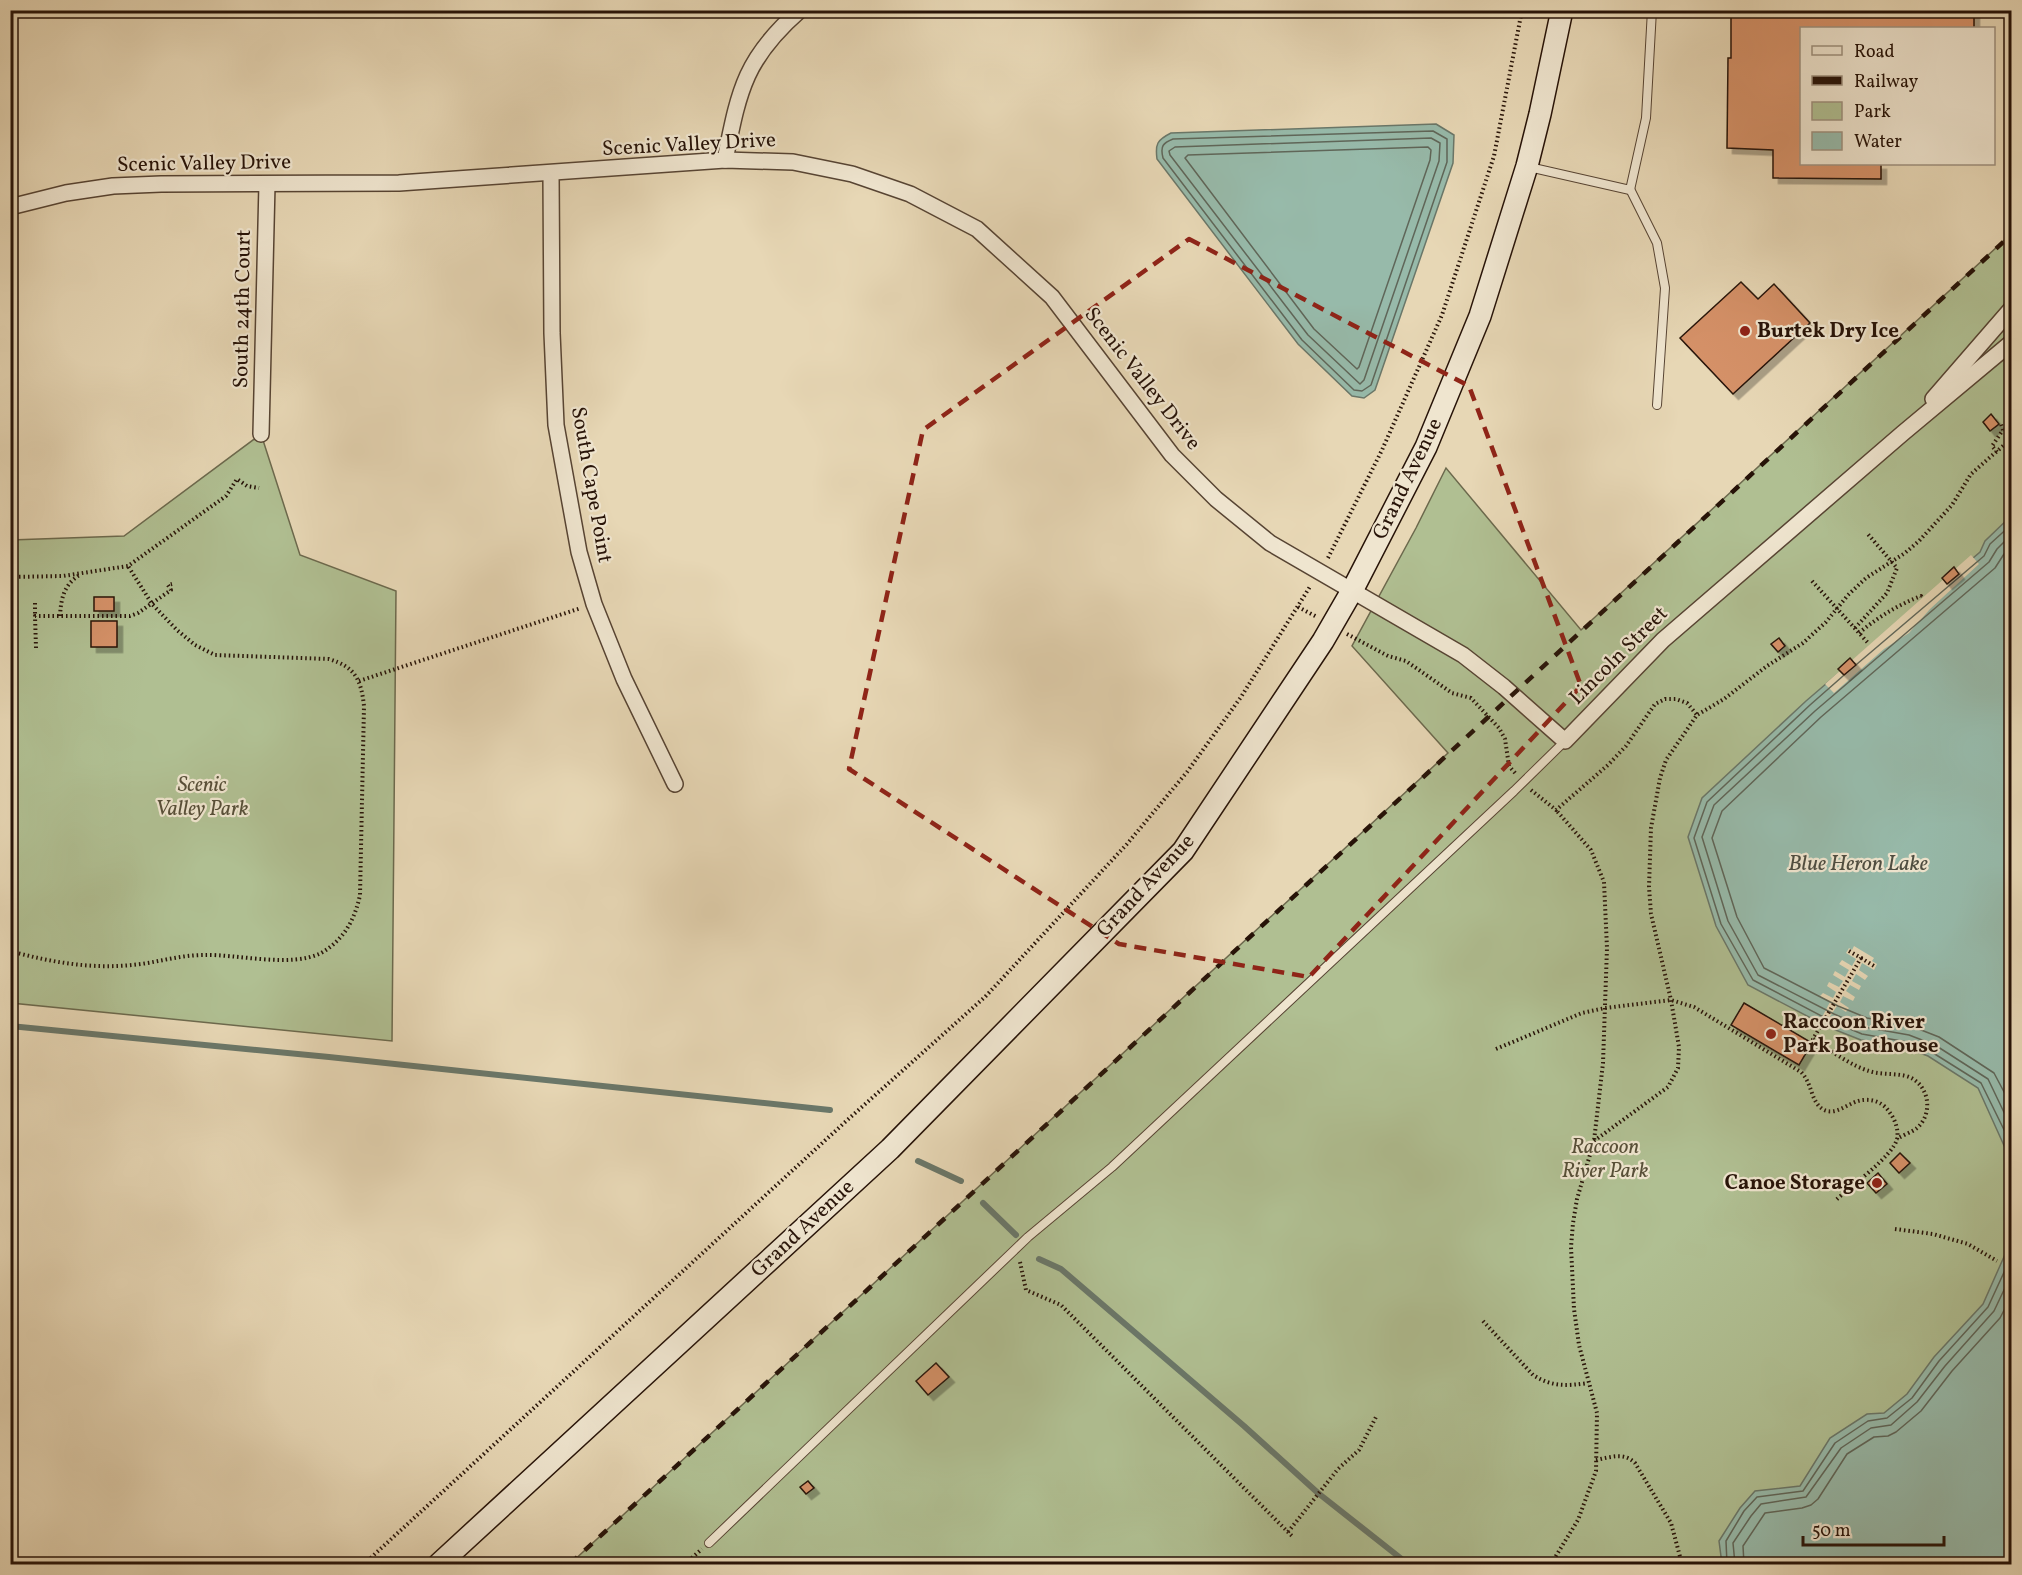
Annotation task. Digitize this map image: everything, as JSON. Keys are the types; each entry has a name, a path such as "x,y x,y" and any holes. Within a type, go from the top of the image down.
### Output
{"main road":[{"name":"Grand Avenue","path":"439,1564 890,1149 1183,851 1310,663 1353,589 1426,447 1480,316 1527,166 1562,10"}],"street":[{"path":"725,160 738,98 749,71 765,45 800,10"},
{"name":"Scenic Valley Drive","path":"10,207 66,193 113,186 399,183 725,160 793,162 852,174 910,194 977,229 1052,297 1172,455 1216,499 1270,543 1353,589"},
{"name":"South Cape Point","path":"551,174 552,333 556,425 579,552 594,604 624,679 675,784"},
{"name":"South 24th Court","path":"261,434 267,184"},
{"name":"Lincoln Street","path":"1903,433 2012,308"},
{"name":"Lincoln Street","path":"1564,741 1663,640 2012,342"},
{"path":"1353,589 1463,655 1504,687 1564,741"}],"lane":[{"path":"1652,10 1646,118 1630,189 1658,243 1665,288 1658,405"},
{"path":"1527,166 1630,189"},
{"path":"709,1543 1018,1248 1112,1167 1514,791 1564,741"}],"path":[{"path":"1331,553 1382,450 1442,315 1494,156 1522,10"},
{"path":"1997,452 1992,446 2003,430 2001,424"},
{"path":"1594,1141 1668,1087 1678,1068 1679,1047 1671,1000 1651,914 1648,876 1652,819 1666,760 1697,715 1803,644 1866,578 1892,562 1936,524 1952,505 1971,474 2012,438"},
{"path":"10,577 84,573 128,566 226,496 237,479 247,486 259,488"},
{"path":"1857,631 1891,586 1897,568 1867,533"},
{"path":"10,951 52,962 106,967 200,955 301,959 320,954 334,944 349,927 356,912 360,895 364,706 359,681 354,672 344,663 329,659 215,655 195,645 152,604 128,566"},
{"path":"60,616 60,601 64,590 73,579 84,573"},
{"path":"1812,581 1869,644"},
{"path":"35,616 130,616 171,590 168,585 172,584"},
{"path":"364,1564 834,1132 985,997 1127,844 1187,772 1241,697 1308,590"},
{"path":"1857,631 1908,601 1921,596 1922,598"},
{"path":"35,603 36,648"},
{"path":"359,681 594,604"},
{"path":"1298,607 1308,612"},
{"path":"1551,1564 1578,1520 1596,1471 1597,1413 1576,1327 1571,1247 1572,1223 1577,1199 1594,1141 1604,1063 1607,948 1604,882 1591,850 1556,810"},
{"path":"1849,951 1874,966"},
{"path":"1836,1200 1883,1159 1897,1139 1917,1128 1923,1121 1927,1107 1926,1093 1919,1083 1907,1076 1869,1071 1813,1039 1861,958"},
{"path":"1496,1049 1571,1017 1605,1008 1671,1000 1694,1007 1801,1072 1808,1079 1816,1102 1823,1109 1831,1111 1840,1109 1860,1100 1871,1100 1882,1104 1895,1120 1897,1139"},
{"path":"1895,1229 1933,1234 1968,1244 1997,1261"},
{"path":"1018,1248 1026,1290 1061,1305 1293,1537"},
{"path":"1483,1321 1533,1375 1542,1381 1562,1386 1588,1383"},
{"path":"1288,1532 1338,1469 1359,1450 1376,1417"},
{"path":"1596,1460 1620,1456 1629,1457 1635,1464 1671,1522 1682,1564"},
{"path":"685,1564 709,1543"}],"highlighted area":[{"path":"1189,239 1469,386 1581,686 1309,977 1119,944 849,769 923,430"}],"green space":[{"name":"Raccoon River Park","path":"2011,234 2011,1564 570,1564 1448,753 1352,646 1446,468 1581,630"},
{"name":"Scenic Valley Park","path":"261,434 300,555 396,591 392,1041 11,1003 11,540 124,536"}],"water":[{"path":"1436,124 1454,135 1453,163 1375,390 1364,398 1352,396 1298,344 1157,159 1157,146 1160,140 1171,133"},
{"name":"Blue Heron Lake","path":"2011,516 2011,1161 1978,1088 1928,1056 1906,1048 1861,1040 1828,1027 1748,985 1716,926 1688,837 1702,798 1806,701 1980,552 1985,541"},
{"path":"2011,1241 2011,1564 1722,1564 1719,1541 1740,1508 1755,1491 1800,1486 1830,1438 1867,1414 1884,1413 1907,1394 1934,1357 1983,1304"}],"pier":[{"path":"1971,555 1979,564 1930,609 1909,633 1884,649 1834,693 1825,684"},
{"path":"1854,946 1874,958 1872,961 1877,964 1874,970 1862,963 1859,970 1868,976 1865,980 1856,974 1852,981 1861,986 1859,990 1850,985 1846,991 1855,997 1853,1001 1843,996 1840,1002 1849,1008 1846,1012 1837,1006 1823,1027 1818,1025 1830,1002 1820,996 1823,993 1833,998 1836,992 1827,986 1829,982 1839,987 1843,981 1833,975 1835,971 1845,977 1849,970 1839,964 1842,960 1852,966 1856,959 1846,953"}],"building":[{"path":"1731,10 1974,10 1974,27 1800,27 1800,165 1881,165 1881,179 1773,178 1773,150 1727,148 1728,58 1731,58"},
{"name":"Burtek Dry Ice","path":"1741,282 1758,299 1774,284 1810,323 1733,394 1680,338"},
{"path":"1991,414 1999,424 1990,431 1983,422"},
{"path":"1954,567 1959,574 1947,584 1942,578"},
{"path":"94,597 114,597 114,611 94,611"},
{"path":"91,621 117,621 117,647 91,647"},
{"path":"1779,638 1785,646 1778,652 1771,644"},
{"path":"1850,658 1856,665 1844,675 1838,669"},
{"name":"Raccoon River Park Boathouse","path":"1744,1003 1812,1043 1799,1065 1731,1025"},
{"name":"Canoe Storage","path":"1900,1153 1910,1163 1899,1173 1890,1163"},
{"name":"Canoe Storage","path":"1878,1173 1887,1184 1876,1193 1867,1183"},
{"path":"936,1363 949,1377 928,1395 916,1381"},
{"path":"808,1481 814,1488 806,1494 800,1487"}],"waterway":[{"path":"10,1026 830,1110"},
{"path":"918,1161 961,1181"},
{"path":"983,1203 1016,1235"},
{"path":"1039,1259 1061,1269 1244,1426 1318,1493 1408,1564"}],"railway":[{"path":"570,1564 2012,234"}],"place":[{"name":"Burtek Dry Ice","path":"1745,331"},
{"name":"Raccoon River Park Boathouse","path":"1771,1034"},
{"name":"Canoe Storage","path":"1877,1183"}]}
